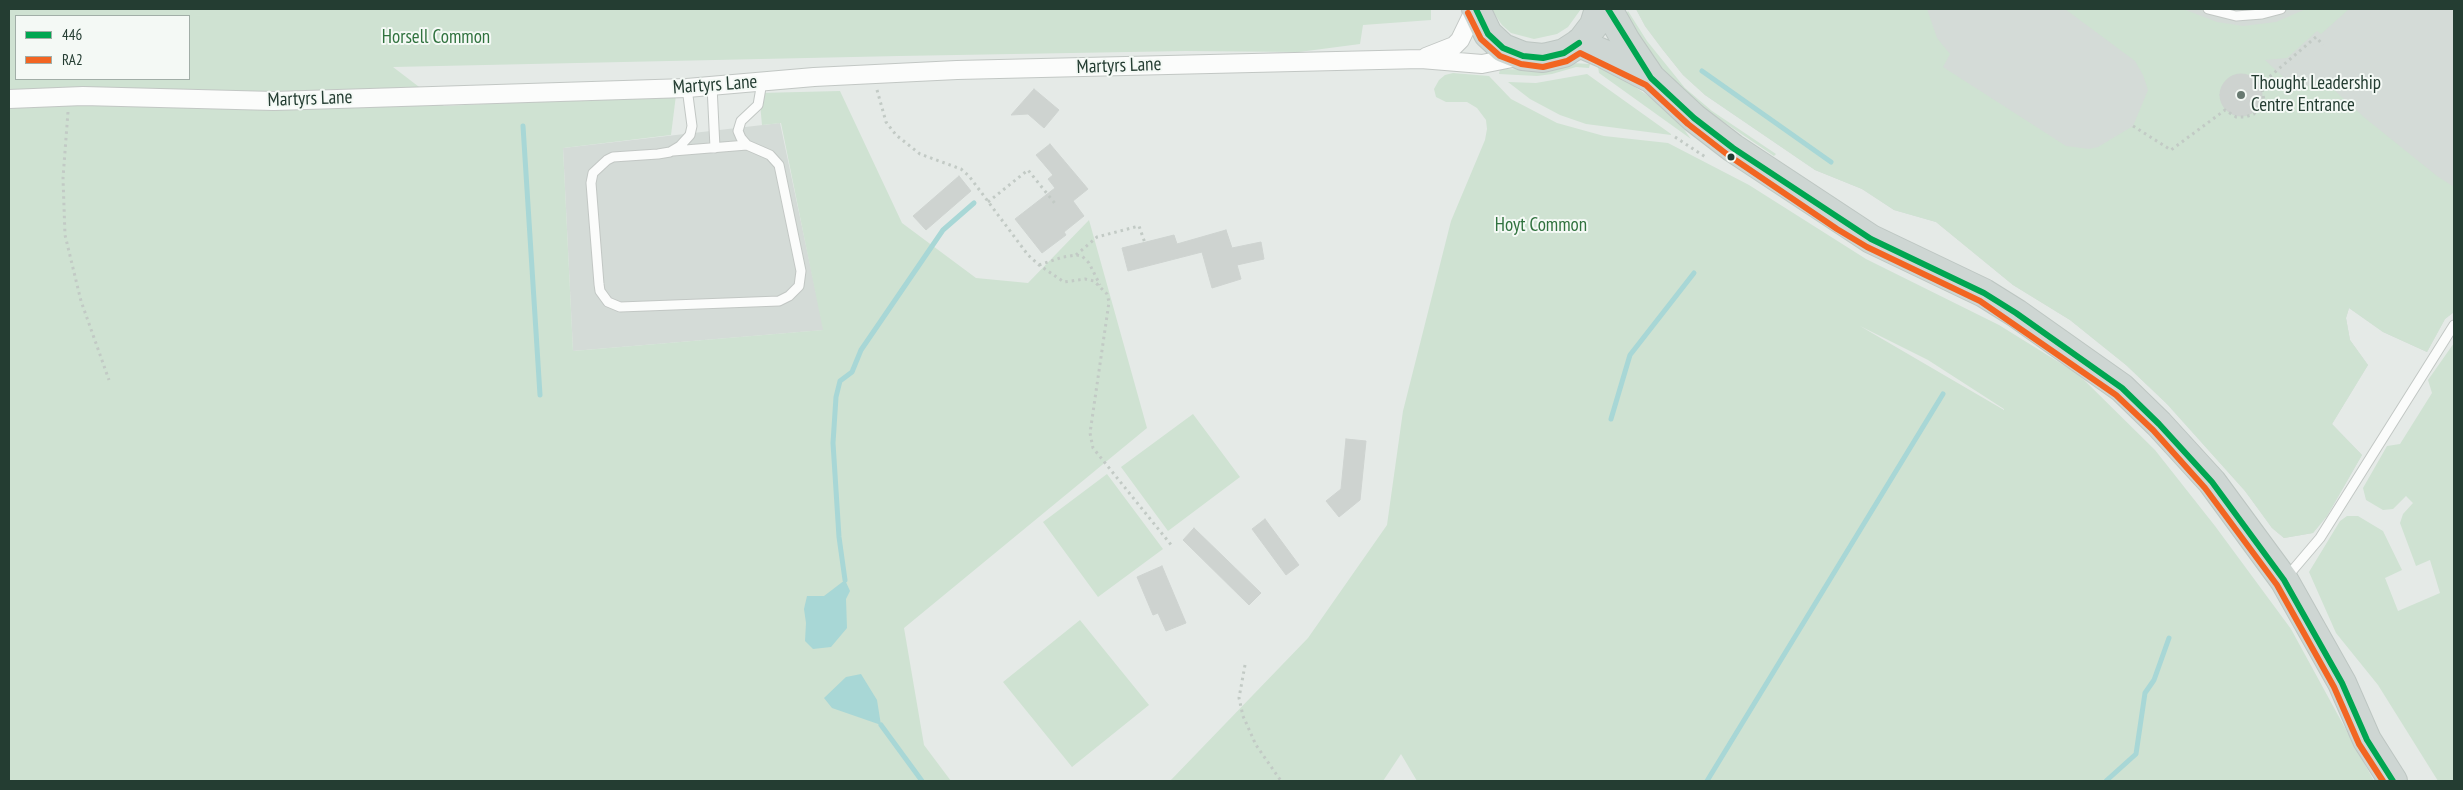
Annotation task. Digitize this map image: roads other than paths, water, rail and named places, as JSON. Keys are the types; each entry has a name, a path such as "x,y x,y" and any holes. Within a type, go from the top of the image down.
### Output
{"main road":[{"path":"1476,9 1488,34 1503,48 1522,56 1543,58 1564,53 1579,43 1594,25 1599,9"},
{"path":"1608,9 1651,78 1694,118 1733,148 1842,222 1871,239 1984,293 2016,313 2122,388 2160,424 2212,482 2284,580 2342,683 2367,740 2393,781"},
{"path":"1579,43 1651,78"}],"street":[{"name":"Martyrs Lane","path":"1420,59 1454,46 1460,40 1476,9"},
{"name":"Martyrs Lane","path":"9,100 70,97 274,101 687,88 874,74 1169,64 1420,59 1482,64 1522,56"}],"lane":[{"path":"2208,9 2236,16 2262,14 2281,9"},
{"path":"747,145 613,157 593,173 591,183 599,284 604,297 613,305 627,308 779,301 795,291 801,280 801,270 779,165 770,155 747,145 741,138 738,130 740,121 758,105 762,82"},
{"path":"712,86 715,148"},
{"path":"670,152 680,146 690,135 692,126 687,88"},
{"path":"2284,580 2326,530 2454,325"}],"water":[{"path":"845,580 850,591 846,599 847,628 831,647 813,649 805,641 806,623 804,609 807,596 824,596"},
{"path":"861,674 877,700 881,725 832,708 824,698 846,677"}],"waterway":[{"path":"1702,71 1831,162"},
{"path":"523,126 540,395"},
{"path":"845,580 839,537 833,443 836,397 840,381 852,372 861,350 943,230 974,203"},
{"path":"1611,419 1630,355 1694,273"},
{"path":"1707,781 1943,394"},
{"path":"2106,781 2136,754 2145,693 2154,680 2169,638"},
{"path":"881,725 922,781"}],"place":[{"name":"Thought Leadership Centre Entrance","path":"2241,95"}],"park label":[{"name":"Horsell Common","path":"436,38"},
{"name":"Hoyt Common","path":"1541,226"}]}
